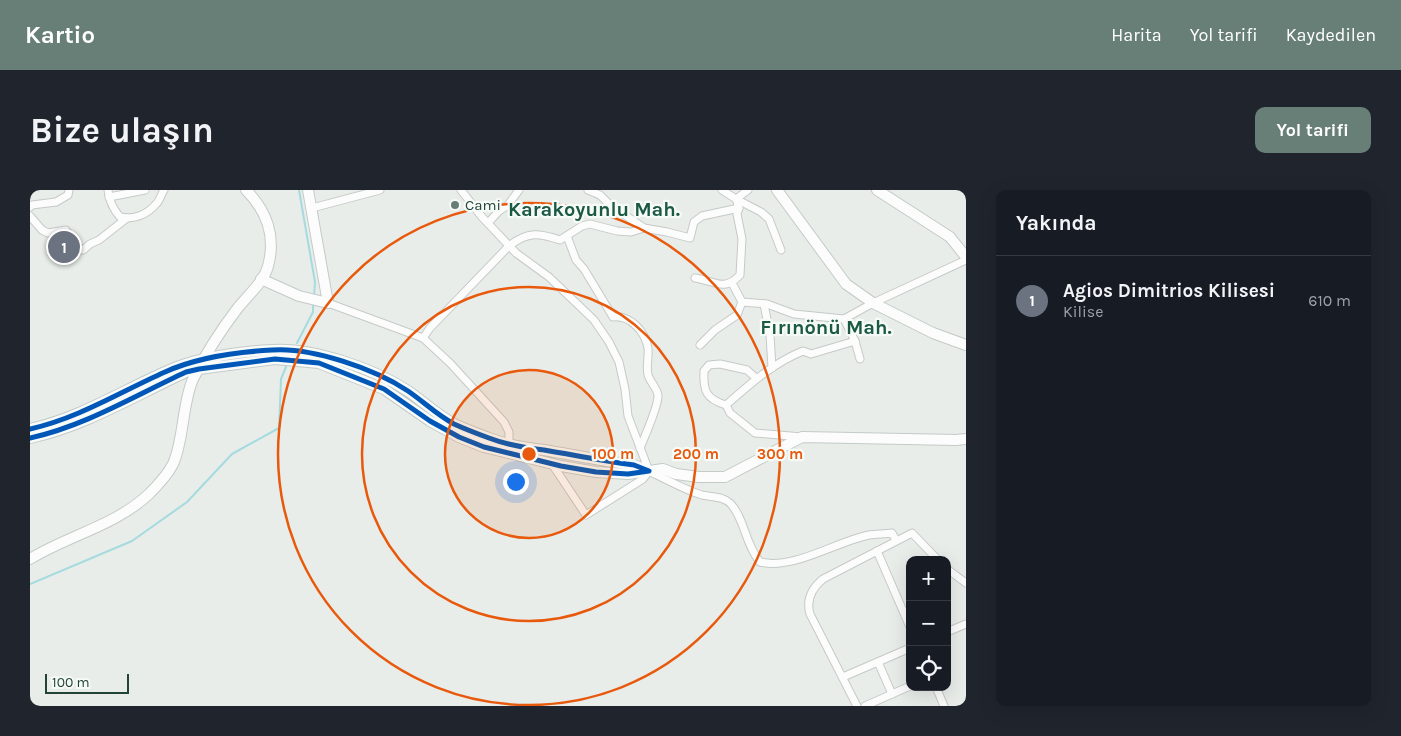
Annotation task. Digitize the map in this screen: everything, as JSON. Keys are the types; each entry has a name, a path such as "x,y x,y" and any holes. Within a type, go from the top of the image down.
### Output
{"street":[{"path":"30,207 32,205 56,202 68,195 69,190"},
{"path":"145,190 108,194 113,209 120,217 126,218 141,216 157,204 164,190"},
{"path":"30,559 101,526 129,510 150,494 173,464 190,389 199,369 237,310 268,267 272,238 263,212 246,190"},
{"path":"308,190 324,302"},
{"path":"312,208 380,190"},
{"path":"461,190 510,246 594,320 609,342 619,362 628,416 649,471"},
{"path":"488,223 508,205 519,190"},
{"path":"588,190 600,195 610,205 644,228 667,232 684,238 690,238 694,222 702,216 739,208"},
{"path":"722,190 761,212 769,219 781,250"},
{"path":"736,199 748,190"},
{"path":"777,190 846,284 873,303 933,333 966,345"},
{"path":"742,302 764,304 794,314 844,319 873,303 966,259 950,237 877,190"},
{"path":"695,278 708,280 720,285 732,283 740,275 742,239 737,214 739,208 736,199"},
{"path":"30,216 42,230 48,233 66,230 74,250 78,251 84,250 90,244 99,240 126,218"},
{"path":"423,338 430,328 521,236 545,235 560,240 582,226 590,224 617,231 631,232 644,228"},
{"path":"566,236 576,260 584,269 613,317 621,316 627,319 639,328 645,338 648,348 648,374 658,395 640,448"},
{"path":"261,279 298,296 324,302 423,338 454,367 504,422 509,432 509,444"},
{"path":"700,345 715,330 737,315 742,302 732,283"},
{"path":"764,304 770,335 772,368"},
{"path":"844,319 855,342 860,359"},
{"path":"726,405 756,378 792,356 803,351 812,354 855,342"},
{"path":"30,429 83,412 166,371 205,358 273,350 317,353 390,381 408,391 455,424 490,439 524,448 634,465 701,495 718,497 729,502 738,514 749,546 760,562 770,564 791,562 869,535 892,533 896,540"},
{"path":"30,438 56,432 82,422 178,376 199,369 275,359 319,363 384,389 430,421 458,437 484,447 552,464 596,472 628,474 662,469 676,474 699,477 725,477 802,437"},
{"path":"756,378 747,370 720,364 709,365 704,371 706,391 715,402 726,405 730,413 755,433 802,437 966,439"},
{"path":"552,464 586,515 643,479 649,471"},
{"path":"857,706 810,614 810,595 823,579 912,533 934,556"},
{"path":"877,552 906,618"},
{"path":"951,572 966,583"},
{"path":"951,630 966,624"},
{"path":"843,677 906,650"},
{"path":"878,662 892,694"},
{"path":"865,706 906,688"},
{"path":"938,691 944,706"}],"waterway":[{"path":"299,190 315,282 314,297"},
{"path":"297,343 313,312 313,304"},
{"path":"30,584 132,541 187,502 232,454 279,428 281,379 286,367"}],"cycle path":[{"path":"30,429 65,418 165,372 204,359 258,351 288,350 343,361 378,375 408,391 454,424 496,440 523,447 634,465 649,471 628,474 596,472 561,466 484,447 459,437 430,421 384,389 319,363 275,359 186,372 109,410 70,426 30,438"}],"place":[{"name":"Cami","path":"455,205"},
{"name":"Agios Dimitrios Kilisesi","path":"64,247"}],"district":[{"name":"Karakoyunlu Mah.","path":"594,209"},
{"name":"Fırınönü Mah.","path":"826,327"}]}
